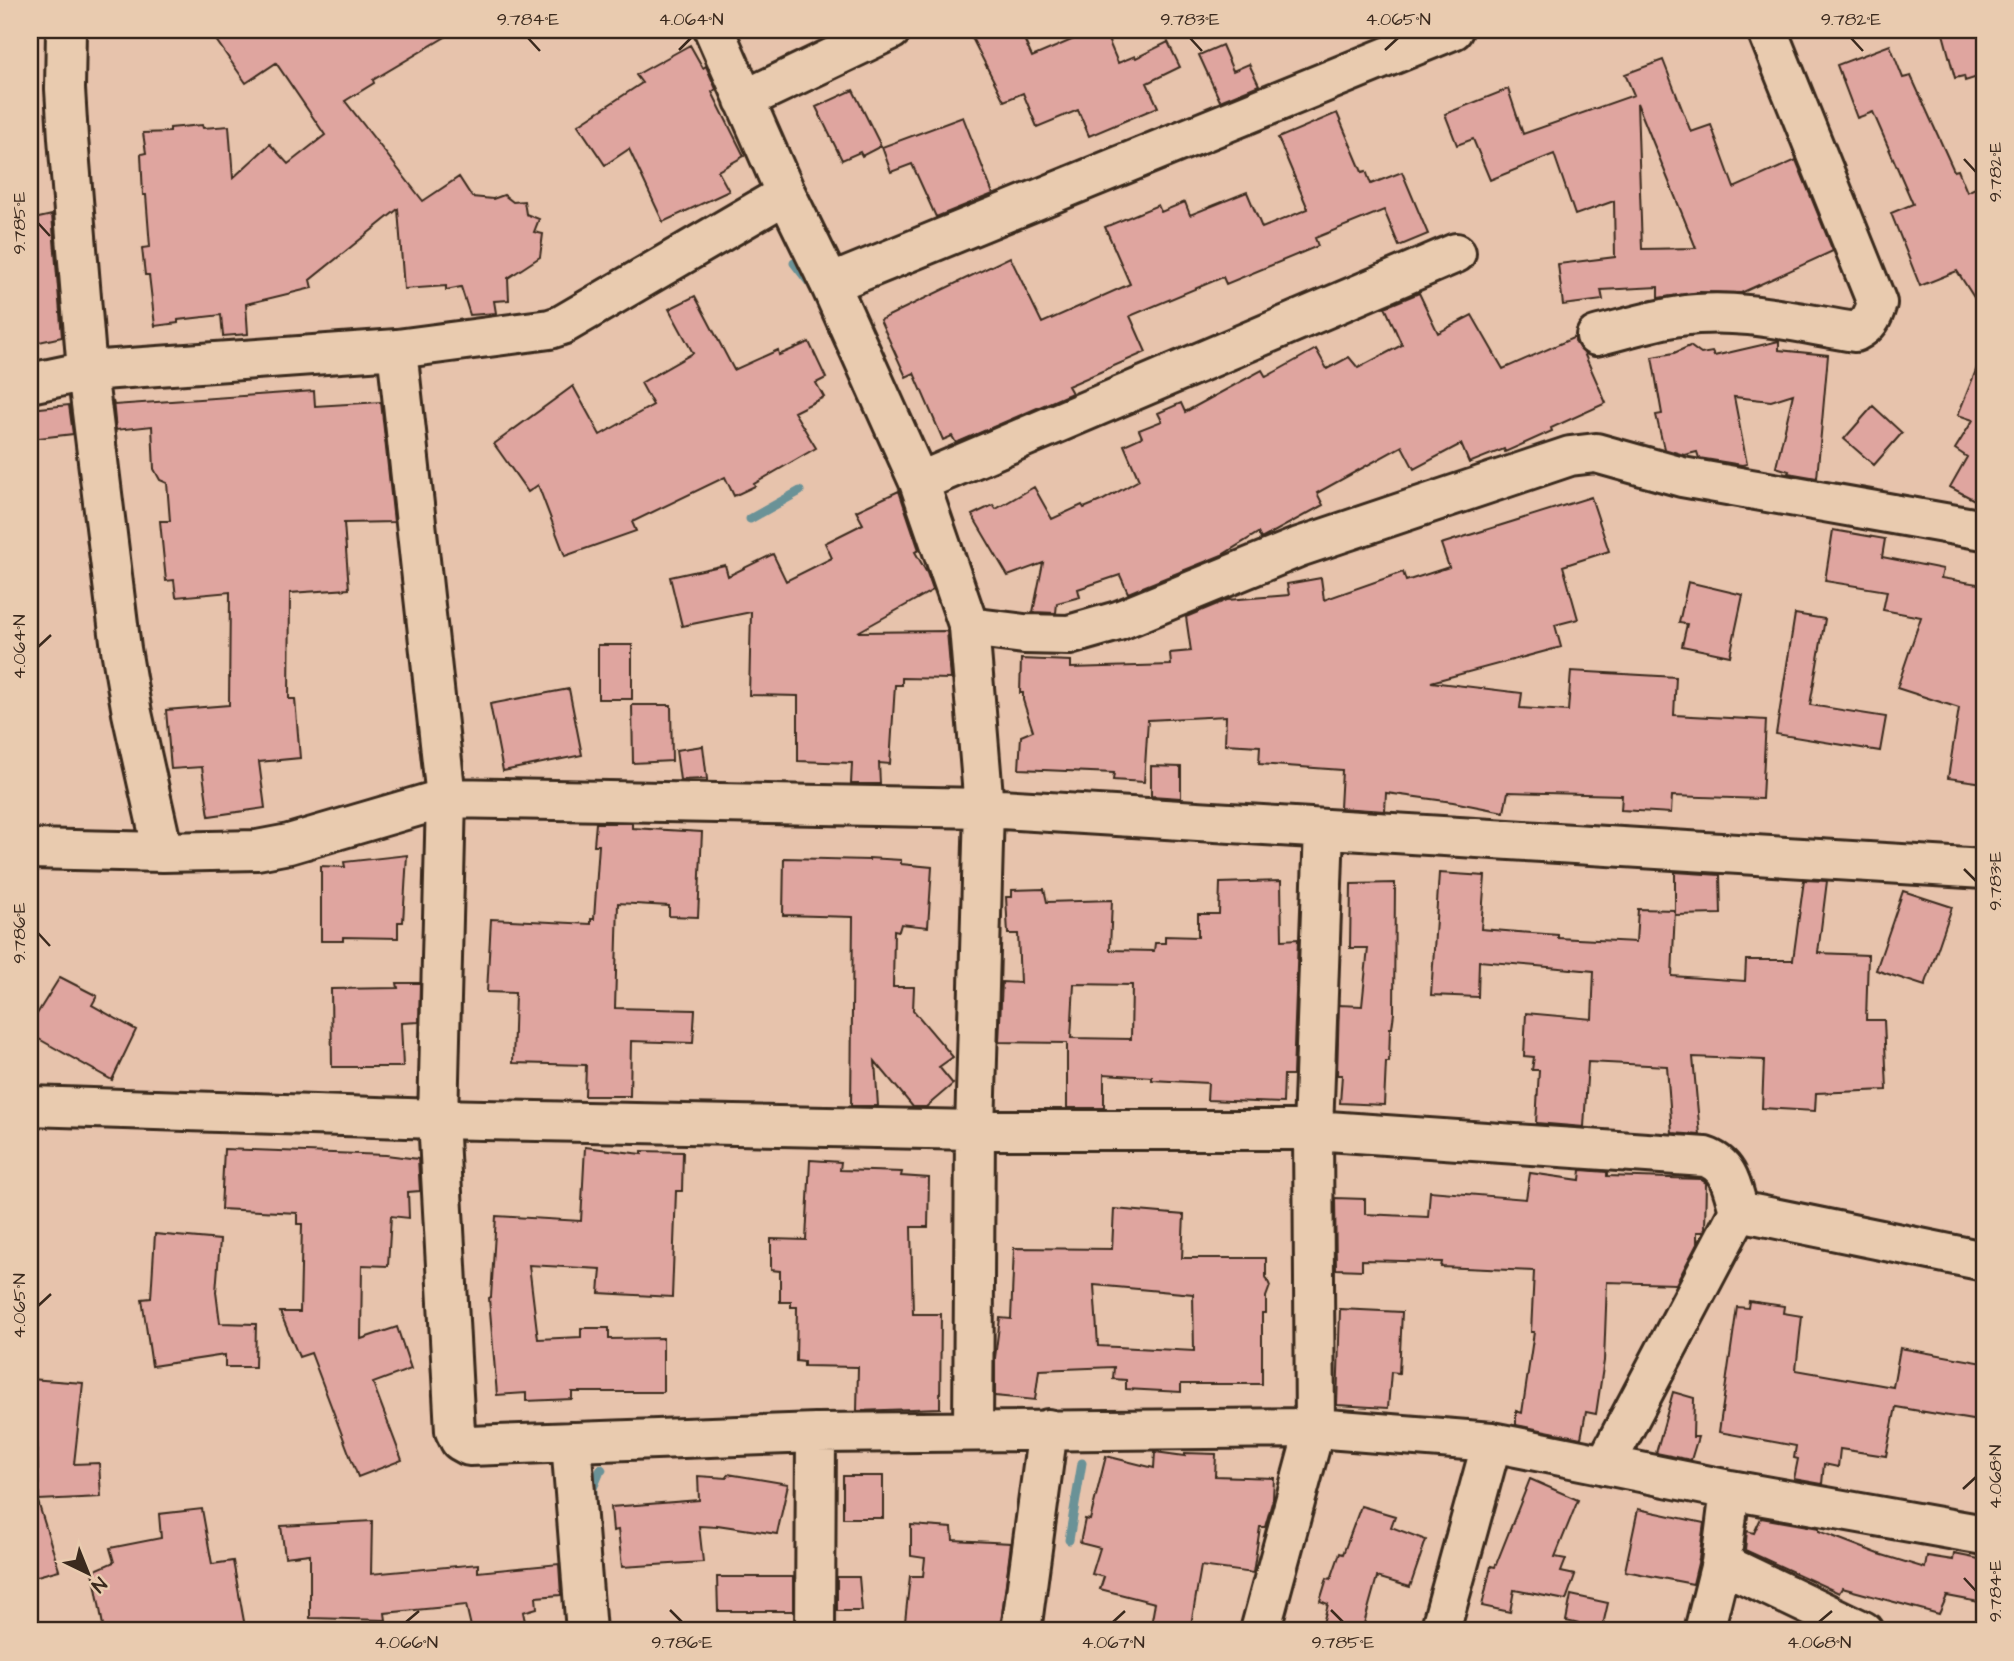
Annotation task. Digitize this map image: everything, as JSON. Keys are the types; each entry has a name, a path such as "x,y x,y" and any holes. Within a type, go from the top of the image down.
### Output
{"street":[{"path":"66,30 67,125 86,371 121,649 132,713 163,852"},
{"path":"714,30 786,194 830,284 919,482 969,627 984,808 975,1129 973,1430"},
{"path":"744,100 891,30"},
{"path":"830,284 1453,30"},
{"path":"1597,336 1680,316 1717,313 1755,316 1855,332 1865,327 1873,316 1877,303 1767,30"},
{"path":"30,383 86,371 397,349 550,329 562,325 786,194"},
{"path":"919,482 1456,253"},
{"path":"397,349 446,798 439,1119 455,1431 460,1441 470,1446 816,1433 1315,1428 1492,1442 1730,1490 1984,1535"},
{"path":"969,627 1024,634 1069,635 1118,621 1299,547 1570,456 1596,453 1682,477 1984,530"},
{"path":"30,849 163,852 257,850 289,844 446,798 984,808 1984,869"},
{"path":"1260,1631 1315,1428 1312,1130 1324,829"},
{"path":"30,1106 439,1119 975,1129 1312,1130 1706,1157 1717,1160 1725,1170 1739,1211 1605,1465"},
{"path":"1739,1211 1984,1261"},
{"path":"1021,1631 1048,1429"},
{"path":"816,1433 816,1631"},
{"path":"571,1442 586,1631"},
{"path":"1440,1631 1492,1442"},
{"path":"1704,1631 1721,1563 1730,1490"},
{"path":"1721,1563 1863,1631"}],"building":[{"path":"209,30 457,30 373,80 374,83 345,101 423,201 459,177 472,197 493,199 504,195 513,202 524,201 526,214 539,219 534,232 543,234 540,257 508,278 509,300 494,301 496,313 470,315 461,287 446,290 446,286 404,289 398,209 310,280 312,288 246,304 248,334 223,336 221,315 178,320 178,323 155,326 149,275 145,275 142,248 150,247 146,195 143,195 141,154 146,153 143,133 170,132 170,128 202,125 203,128 229,126 233,178 270,144 288,164 325,135 276,63 246,83"},
{"path":"968,30 1020,30 1032,57 1095,30 1104,30 1118,63 1135,56 1136,58 1168,42 1180,67 1147,83 1158,107 1089,136 1078,110 1037,127 1023,93 1004,101"},
{"path":"1942,30 1984,30 1984,75 1965,81 1964,76 1955,78"},
{"path":"690,45 703,68 706,66 716,89 712,92 744,156 718,171 729,191 663,222 629,149 605,165 578,125 642,83 636,75"},
{"path":"1222,45 1233,71 1249,64 1259,85 1220,101 1199,55"},
{"path":"1890,45 1903,78 1911,76 1954,171 1958,170 1967,192 1984,184 1984,313 1957,271 1920,286 1891,213 1913,204 1873,112 1857,118 1837,65"},
{"path":"1663,60 1691,132 1711,125 1734,188 1796,160 1833,251 1741,293 1700,292 1658,298 1658,287 1601,290 1603,300 1563,305 1558,264 1615,257 1614,201 1575,215 1554,154 1490,180 1473,139 1457,145 1445,114 1508,89 1523,134 1634,95 1625,74","holes":["1637,103 1696,248 1642,249"]},
{"path":"853,90 881,146 862,156 860,152 842,160 816,107"},
{"path":"1337,113 1362,172 1366,171 1371,184 1402,172 1428,234 1399,246 1384,210 1315,238 1318,246 1226,284 1223,277 1130,316 1146,352 1068,386 1072,393 956,443 952,436 943,440 914,373 906,377 880,320 1010,257 1042,323 1130,284 1105,227 1158,205 1161,212 1185,202 1190,215 1247,192 1262,228 1308,209 1278,138"},
{"path":"963,117 993,194 936,217 912,164 891,172 882,147"},
{"path":"52,215 62,337 30,344 30,260 35,257 34,219"},
{"path":"1419,293 1438,333 1472,315 1503,369 1575,337 1575,342 1584,353 1606,403 1505,452 1504,449 1469,463 1461,444 1414,469 1402,446 1317,493 1323,505 1261,539 1258,533 1222,555 1128,593 1120,575 1078,589 1080,597 1057,603 1056,613 1033,612 1043,563 1008,576 972,515 993,505 996,509 1034,487 1052,519 1082,505 1084,508 1103,500 1139,480 1124,445 1142,437 1139,430 1162,421 1158,413 1181,403 1185,412 1262,370 1266,377 1316,349 1327,369 1349,357 1358,368 1402,345 1385,307"},
{"path":"695,296 734,370 778,350 779,355 809,342 826,378 816,383 824,397 794,412 816,448 734,496 725,477 632,522 636,531 565,556 538,485 528,492 494,444 573,386 600,435 653,405 641,383 693,353 669,309"},
{"path":"1779,341 1779,350 1828,355 1817,478 1788,473 1789,471 1776,467 1793,394 1771,401 1734,397 1747,464 1699,458 1697,452 1684,455 1664,449 1656,415 1662,414 1652,357 1674,353 1690,346 1701,354 1712,352 1714,356"},
{"path":"1983,353 1984,505 1950,487 1967,457 1955,449 1973,420 1958,415"},
{"path":"314,391 315,406 381,402 394,522 344,523 349,589 290,593 289,699 295,699 300,758 259,762 265,808 209,816 202,767 171,769 166,710 229,705 230,592 176,597 174,580 166,581 160,521 170,521 167,483 160,480 154,469 152,426 116,430 113,401 114,405"},
{"path":"69,405 73,434 30,439 30,409"},
{"path":"1873,406 1902,433 1874,465 1844,439"},
{"path":"899,491 919,550 915,552 933,590 858,632 947,631 951,679 902,678 902,685 895,685 890,764 879,763 880,784 851,784 852,763 798,761 798,696 749,695 751,612 682,626 670,577 725,565 728,576 773,554 786,581 832,558 825,543 863,524 856,511"},
{"path":"1591,497 1609,551 1563,566 1578,619 1555,625 1561,647 1431,682 1522,693 1520,708 1568,711 1571,671 1676,677 1674,715 1766,720 1762,799 1672,796 1671,813 1621,810 1622,795 1508,792 1504,812 1386,793 1385,811 1340,808 1342,770 1259,764 1260,746 1225,744 1226,716 1148,720 1144,782 1113,780 1114,773 1019,769 1021,736 1033,731 1023,693 1020,693 1021,659 1071,661 1071,668 1171,665 1170,653 1191,651 1186,617 1227,600 1289,595 1287,584 1321,578 1324,600 1403,572 1406,581 1449,567 1441,544"},
{"path":"1833,530 1885,539 1882,557 1943,569 1941,578 1984,585 1984,783 1948,778 1959,708 1897,688 1921,617 1883,610 1887,591 1825,581"},
{"path":"1688,582 1743,595 1730,656 1682,646 1687,624 1679,623"},
{"path":"1795,614 1825,619 1810,705 1886,717 1880,751 1776,734"},
{"path":"598,645 632,645 632,699 598,699"},
{"path":"569,689 582,755 503,771 490,704"},
{"path":"632,705 671,705 672,761 633,763"},
{"path":"703,746 707,779 680,780 676,750"},
{"path":"1151,766 1181,767 1181,798 1151,796"},
{"path":"596,823 632,823 632,828 702,832 698,917 669,916 669,906 618,903 615,1008 695,1010 693,1043 631,1041 630,1096 585,1096 586,1065 513,1063 515,993 487,992 491,919 591,924 591,919 594,919 599,845 594,845"},
{"path":"407,855 403,922 398,922 398,938 343,937 343,941 321,941 321,866 345,867 344,862"},
{"path":"784,858 869,858 901,860 901,864 932,867 928,927 901,924 899,931 894,930 893,987 914,987 913,1010 953,1057 939,1067 953,1084 926,1107 913,1107 875,1061 878,1106 851,1106 853,917 783,915"},
{"path":"1675,872 1720,875 1721,914 1675,915"},
{"path":"1439,873 1485,876 1481,929 1558,935 1558,938 1636,942 1638,909 1675,910 1672,976 1745,981 1746,960 1793,960 1804,880 1827,881 1818,953 1868,955 1866,1020 1884,1020 1887,1090 1816,1093 1815,1111 1762,1108 1764,1060 1693,1057 1700,1135 1672,1133 1667,1066 1588,1062 1584,1127 1536,1123 1539,1070 1532,1070 1534,1057 1524,1056 1526,1013 1592,1019 1594,971 1479,961 1478,997 1431,995"},
{"path":"1281,881 1282,940 1298,939 1293,1075 1284,1075 1283,1103 1207,1100 1208,1083 1104,1074 1104,1108 1067,1108 1067,1043 999,1042 1002,982 1020,983 1018,934 1008,934 1006,897 1012,897 1012,890 1044,889 1047,902 1112,900 1110,950 1154,951 1155,943 1165,943 1165,936 1198,937 1198,914 1219,914 1220,883","holes":["1074,984 1132,985 1131,1039 1071,1038"]},
{"path":"1395,883 1394,1013 1390,1028 1389,1062 1386,1062 1384,1105 1340,1103 1342,1075 1337,1075 1339,1005 1362,1006 1368,948 1350,948 1351,884"},
{"path":"1903,891 1952,907 1925,986 1876,970"},
{"path":"60,977 97,996 92,1005 136,1030 112,1080 30,1034 30,1025"},
{"path":"397,983 420,983 419,1022 401,1023 403,1067 332,1067 331,989 398,988"},
{"path":"585,1147 642,1154 642,1151 683,1152 682,1191 676,1191 672,1297 599,1293 601,1269 529,1265 538,1339 581,1337 581,1328 609,1328 609,1339 663,1338 663,1392 572,1392 572,1399 526,1401 526,1393 497,1395 489,1298 496,1216 581,1221"},
{"path":"224,1149 386,1155 418,1159 420,1191 408,1192 409,1218 391,1216 388,1266 362,1265 361,1339 397,1327 411,1369 373,1383 402,1460 358,1477 311,1353 299,1357 280,1312 300,1312 302,1224 297,1224 297,1213 221,1209"},
{"path":"810,1160 841,1162 840,1170 902,1172 901,1176 929,1178 928,1227 911,1227 913,1314 941,1314 940,1408 857,1411 858,1367 804,1366 804,1362 796,1361 797,1307 791,1307 791,1302 780,1302 780,1271 771,1270 771,1239 806,1240"},
{"path":"1581,1170 1607,1172 1607,1176 1700,1179 1706,1183 1705,1229 1703,1232 1697,1232 1697,1244 1676,1284 1607,1282 1604,1361 1596,1414 1586,1412 1581,1438 1516,1425 1516,1411 1522,1413 1534,1332 1531,1332 1534,1271 1441,1267 1442,1262 1362,1260 1362,1270 1336,1269 1335,1198 1365,1199 1365,1214 1428,1217 1430,1191 1526,1199 1530,1173 1580,1180"},
{"path":"1114,1209 1184,1215 1182,1258 1266,1258 1266,1277 1270,1286 1266,1297 1266,1313 1262,1313 1262,1384 1181,1384 1181,1392 1126,1389 1126,1380 1113,1379 1114,1367 1039,1370 1035,1400 995,1396 995,1358 1000,1318 1011,1319 1014,1248 1112,1249","holes":["1094,1285 1193,1294 1194,1351 1098,1346"]},
{"path":"155,1234 220,1240 216,1292 220,1323 256,1324 255,1367 225,1367 225,1355 152,1366 142,1299 151,1298"},
{"path":"1749,1301 1784,1306 1783,1313 1802,1316 1796,1370 1893,1387 1900,1348 1984,1363 1984,1422 1896,1407 1886,1456 1840,1449 1838,1467 1824,1464 1822,1484 1794,1479 1798,1459 1794,1458 1796,1446 1719,1432 1737,1307 1748,1308"},
{"path":"1340,1309 1402,1312 1399,1373 1391,1372 1388,1408 1337,1405"},
{"path":"30,1379 83,1383 74,1464 99,1463 101,1497 39,1500 37,1440 30,1439"},
{"path":"1673,1392 1694,1398 1693,1437 1698,1437 1691,1460 1656,1453"},
{"path":"1155,1452 1185,1456 1185,1453 1216,1454 1215,1476 1274,1478 1273,1499 1265,1527 1260,1527 1253,1573 1201,1566 1190,1631 1150,1631 1155,1603 1100,1589 1104,1577 1092,1574 1100,1548 1080,1543 1085,1519 1090,1520 1106,1456 1154,1468"},
{"path":"728,1474 788,1484 777,1534 717,1525 699,1526 703,1562 622,1567 618,1530 613,1531 611,1507 699,1500 698,1476 727,1478"},
{"path":"843,1476 883,1476 883,1518 843,1518"},
{"path":"1530,1479 1578,1500 1555,1557 1566,1559 1561,1572 1575,1575 1566,1600 1514,1590 1510,1612 1482,1606 1491,1566 1495,1567"},
{"path":"35,1492 59,1570 30,1578 30,1493"},
{"path":"1361,1506 1395,1516 1391,1527 1426,1540 1410,1587 1377,1577 1362,1631 1321,1631 1328,1604 1320,1601 1327,1578 1331,1579 1340,1553 1343,1554"},
{"path":"202,1509 212,1564 233,1561 245,1627 218,1631 104,1631 93,1571 114,1562 110,1548 161,1538 159,1514"},
{"path":"1638,1509 1704,1523 1693,1584 1625,1571"},
{"path":"1761,1518 1819,1528 1819,1531 1879,1554 1925,1568 1927,1556 1953,1560 1954,1554 1984,1560 1984,1603 1947,1596 1939,1614 1842,1588 1839,1593 1745,1550 1747,1531 1754,1533"},
{"path":"372,1521 371,1574 478,1564 478,1572 559,1564 561,1595 536,1597 537,1608 523,1612 527,1631 472,1631 466,1605 385,1613 386,1620 310,1618 310,1554 285,1557 281,1526"},
{"path":"911,1525 952,1528 953,1540 1011,1543 1000,1631 904,1631 910,1576 923,1576 925,1558 911,1556"},
{"path":"717,1577 793,1577 793,1611 718,1611"},
{"path":"837,1577 859,1577 862,1611 837,1611"},
{"path":"1571,1595 1608,1603 1602,1629 1566,1621"}],"waterway":[{"path":"794,263 808,281"},
{"path":"750,519 800,491"},
{"path":"1069,1540 1082,1463"},
{"path":"593,1497 593,1488 602,1470"}]}
